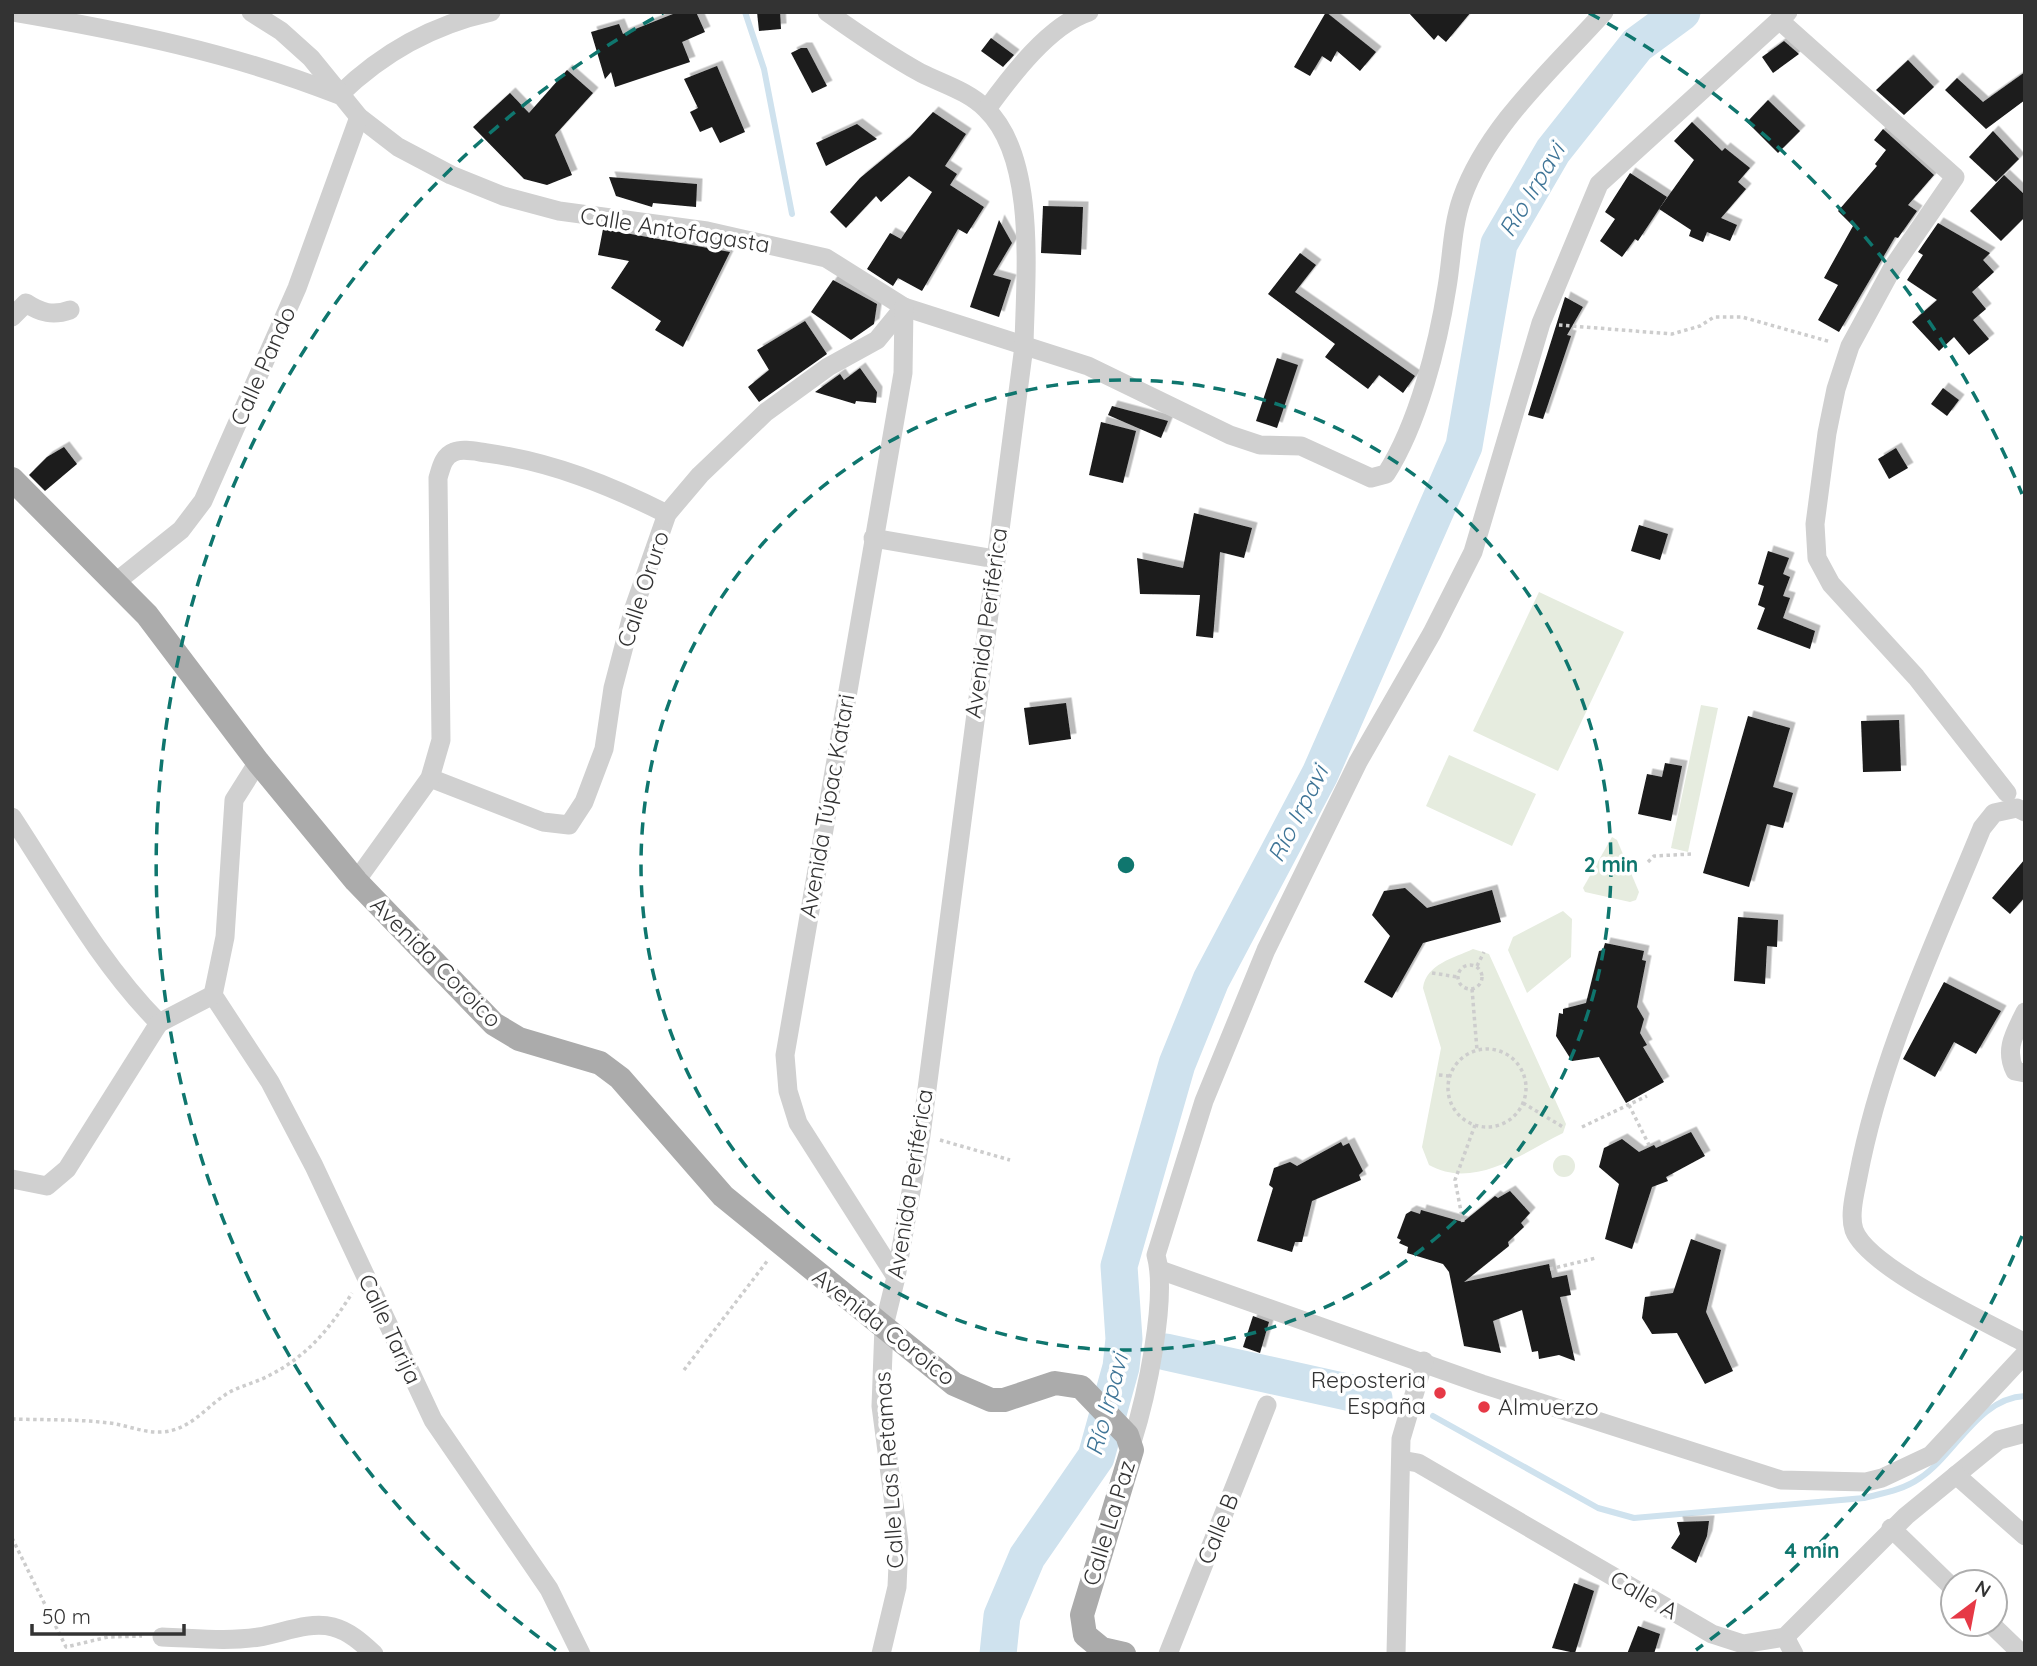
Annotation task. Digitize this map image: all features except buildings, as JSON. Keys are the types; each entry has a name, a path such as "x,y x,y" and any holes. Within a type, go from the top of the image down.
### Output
{"main road":[{"name":"Avenida Coroico","path":"12,479 147,615 258,762 356,881 494,1024 519,1039 600,1063 620,1079 723,1196 779,1245 954,1384 978,1396 1004,1400 1055,1383 1081,1387"},
{"name":"Calle La Paz","path":"1081,1387 1127,1436 1082,1615 1085,1635 1102,1648 1124,1654"}],"street":[{"path":"12,12 118,30 212,53 290,76 339,95 362,72 405,43 456,20 491,12"},
{"name":"Calle Antofagasta","path":"251,12 281,31 311,58 359,117 398,146 451,175 503,196 559,211 707,231 827,258 904,307 1088,366 1230,435 1260,445 1301,446 1371,478 1386,474 1409,426 1439,329 1456,222 1470,179 1484,152 1514,112 1604,12"},
{"name":"Avenida Periférica","path":"827,12 883,51 961,91 987,109 1006,140 1021,197 1026,244 1024,346 921,1135 896,1277 884,1326"},
{"path":"987,109 1024,62 1067,23 1089,12"},
{"path":"1127,1436 1147,1396 1160,1270 1156,1255 1205,1101 1266,950 1358,762 1432,632 1473,552 1541,323 1599,184 1784,16 1955,177 1893,267 1850,346 1836,389 1828,433 1815,524 1817,558 1830,584 1916,677 2007,793"},
{"name":"Calle Pando","path":"116,582 181,530 203,501 297,289 359,117"},
{"path":"12,317 26,303 40,312 58,314 70,310"},
{"name":"Calle Oruro","path":"430,778 558,826 569,825 578,816 604,749 612,688 634,608 667,514 700,475 766,412 828,367 877,340 904,307"},
{"name":"Avenida Túpac Katari","path":"896,1277 799,1123 788,1091 785,1055 903,373 904,307"},
{"path":"356,881 430,778 441,740 438,478 443,460 455,451 472,451 549,466 599,481 667,514"},
{"path":"873,538 995,559"},
{"path":"12,1179 47,1186 66,1169 159,1023 213,995 225,937 234,800 258,762"},
{"path":"2025,812 2017,808 1994,813 1982,828 1891,1048 1876,1097 1853,1204 1854,1230 1869,1252 1893,1270 2025,1343"},
{"path":"12,817 89,934 139,1003 159,1023"},
{"name":"Calle Tarija","path":"213,995 270,1082 314,1166 433,1420 549,1589 581,1654"},
{"path":"2025,1012 2010,1041 2009,1059 2015,1071 2025,1073"},
{"path":"1160,1270 1424,1361 1482,1384 1781,1480 1808,1470 1866,1482 1882,1478 1931,1455 2025,1354"},
{"name":"Calle Las Retamas","path":"881,1654 895,1596 899,1542 881,1406 884,1326"},
{"path":"1396,1654 1401,1439 1424,1361"},
{"name":"Calle B","path":"1168,1654 1267,1405"},
{"name":"Calle A","path":"1401,1460 1418,1463 1712,1634 1743,1644 1790,1645 1891,1528 1999,1440 2025,1433"},
{"path":"1956,1475 2025,1536"},
{"path":"1891,1528 1939,1574"},
{"path":"162,1637 229,1639 258,1637 308,1626 333,1627 357,1639 374,1654"},
{"path":"2006,1638 2020,1652"}],"path":[{"path":"1541,323 1672,334 1700,326 1714,317 1742,317 1850,346"},
{"path":"1648,862 1654,856 1692,854"},
{"path":"1477,966 1484,952"},
{"path":"1477,966 1482,973 1482,982 1472,989 1463,987 1458,977 1462,967 1477,966"},
{"path":"1432,973 1458,977"},
{"path":"1472,989 1477,1050"},
{"path":"1477,1050 1503,1052 1513,1059 1525,1081 1523,1103 1515,1116 1504,1123 1492,1127 1475,1125 1457,1114 1450,1102 1449,1076 1455,1064 1477,1050"},
{"path":"1439,1075 1449,1076"},
{"path":"1582,1127 1647,1096"},
{"path":"1523,1103 1563,1127"},
{"path":"1629,1105 1650,1147"},
{"path":"1463,1222 1455,1180 1475,1125"},
{"path":"921,1135 1010,1160"},
{"path":"684,1370 779,1245"},
{"path":"1550,1269 1596,1258"},
{"path":"12,1419 93,1421 144,1432 164,1432 181,1428 198,1419 226,1394 268,1376 312,1348 328,1330 364,1273"},
{"path":"12,1538 66,1647 66,1654"},
{"path":"66,1647 108,1637 162,1637"}],"shaded area":[{"path":"1539,592 1624,632 1558,771 1473,731"},
{"path":"1701,705 1718,708 1688,852 1671,848"},
{"path":"1449,755 1536,794 1512,846 1426,806"},
{"path":"1612,837 1617,840 1639,892 1636,900 1630,902 1585,892 1583,888"},
{"path":"1563,911 1572,919 1571,957 1527,993 1508,950 1513,937"},
{"path":"1473,949 1489,954 1566,1124 1563,1133 1498,1166 1481,1171 1446,1172 1429,1165 1422,1147 1441,1048 1423,988 1429,973 1435,967"},
{"path":"1564,1155 1572,1158 1575,1166 1572,1174 1564,1177 1556,1174 1553,1166 1556,1158"}],"waterway":[{"path":"745,12 764,69 792,214"},
{"name":"Río Irpavi","path":"998,1654 1002,1616 1027,1557 1096,1457 1121,1367 1124,1339 1119,1266 1177,1064 1211,980 1320,774 1464,446 1499,244 1553,151 1637,45 1682,12"},
{"path":"1166,1352 1374,1398"},
{"path":"1433,1416 1598,1508 1634,1518 1864,1498 1893,1491 1914,1482 1933,1468 1968,1429 1994,1406 2008,1399 2025,1396"}],"place":[{"name":"Reposteria España","path":"1440,1393"},
{"name":"Almuerzo","path":"1484,1407"}]}
